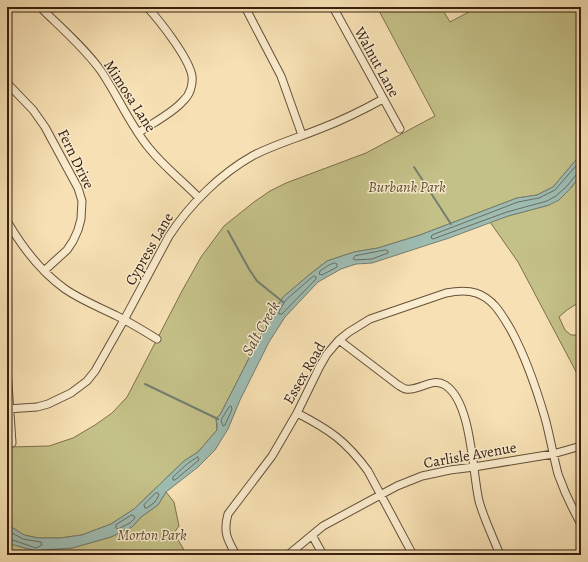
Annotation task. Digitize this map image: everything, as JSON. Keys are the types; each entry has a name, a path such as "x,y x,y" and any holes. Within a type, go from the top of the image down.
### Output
{"street":[{"name":"Mimosa Lane","path":"40,7 100,69 138,133 159,160 199,198"},
{"path":"138,133 180,105 189,93 192,83 191,71 186,61 167,31 148,7"},
{"path":"245,7 281,76 302,135"},
{"name":"Walnut Lane","path":"332,7 400,129"},
{"name":"Fern Drive","path":"7,83 33,110 45,127 78,188 82,201 81,219 73,241 67,250 44,271"},
{"name":"Cypress Lane","path":"8,409 37,407 48,404 59,400 79,388 87,381 124,320 169,236 177,224 199,198 239,164 272,147 329,125 383,99"},
{"path":"7,221 27,253 44,271 64,288 85,301 124,320 157,339"},
{"name":"Essex Road","path":"236,555 228,541 226,533 228,514 272,456 297,413 320,366 327,354 339,340 354,328 370,319 446,293 466,291 477,293 494,305 502,314 516,341 535,384 553,454 564,489 581,524"},
{"path":"339,340 398,385 406,389 438,382 444,384 451,390 457,399 464,416 469,434 479,500 500,555"},
{"path":"7,369 8,409 12,443"},
{"path":"297,413 324,427 339,437 364,466 413,555"},
{"name":"Carlisle Avenue","path":"288,555 323,526 397,486 422,476 450,470 553,454 581,446"},
{"path":"312,535 323,555"}],"green space":[{"name":"Burbank Park","path":"377,7 441,7 450,22 478,7 574,7 581,19 581,154 553,187 537,195 517,198 420,235 378,248 354,252 327,261 309,275 283,297 265,327 220,415 216,418 217,430 198,452 184,461 134,509 111,524 82,535 60,538 38,538 24,535 13,528 7,529 7,448 49,446 73,438 112,413 127,397 201,257 224,226 270,191 286,183 366,153 435,116"},
{"path":"581,175 581,301 559,317 565,330 571,335 581,335 581,381 518,262 490,222 549,205 570,189"},
{"name":"Morton Park","path":"166,492 174,502 179,526 174,533 187,555 37,555 37,552 41,550 72,548 111,537 132,527 141,517 158,505"},
{"path":"7,541 14,545 33,550 33,555 7,555"}],"water":[{"path":"581,154 581,175 559,200 549,205 508,216 449,238 372,263 356,264 341,269 318,282 285,317 269,342 240,400 228,429 215,450 198,467 166,492 158,505 141,517 132,527 111,537 72,548 41,550 37,552 37,555 33,555 33,550 14,545 7,541 7,529 13,528 24,535 38,538 60,538 82,535 111,524 134,509 184,461 198,452 217,430 216,418 220,415 265,327 283,297 327,261 354,252 378,248 420,235 517,198 537,195 553,187"}],"waterway":[{"path":"414,167 451,224"},
{"name":"Salt Creek","path":"228,231 257,281 283,302"},
{"path":"145,384 218,419"},
{"path":"8,452 11,530"}]}
